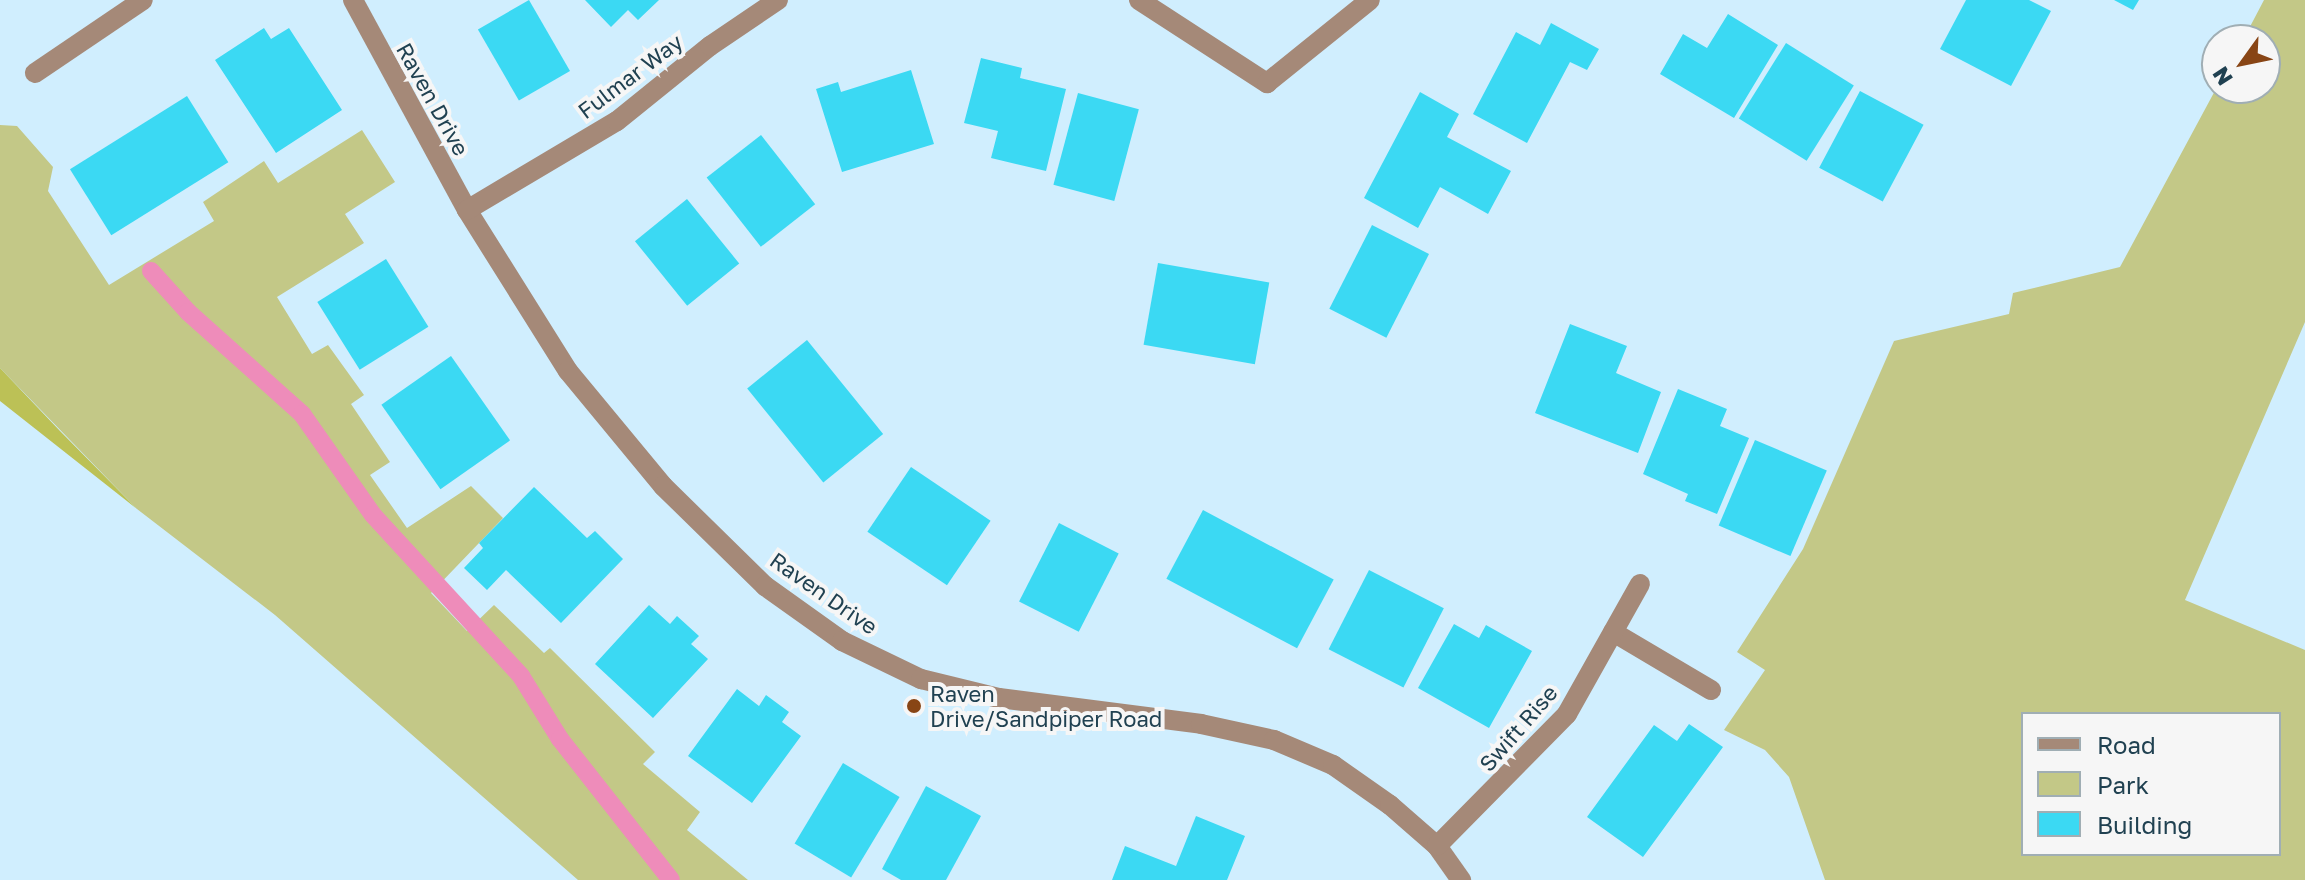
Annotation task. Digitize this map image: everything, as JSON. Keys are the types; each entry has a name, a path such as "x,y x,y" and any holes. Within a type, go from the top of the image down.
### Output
{"street":[{"path":"35,73 143,0"},
{"name":"Raven Drive","path":"353,0 467,210 568,371 663,486 765,586 842,641 921,679 999,698 1201,724 1274,740 1333,765 1437,846 1461,880"},
{"name":"Fulmar Way","path":"467,210 617,121 710,46 778,0"},
{"path":"1139,0 1267,83 1370,0"},
{"name":"Swift Rise","path":"1437,846 1567,714 1640,584"},
{"path":"1613,632 1711,690"}],"green space":[{"path":"2264,0 2305,0 2305,322 2185,600 2305,650 2305,880 1825,880 1789,777 1765,750 1724,730 1765,670 1737,652 1803,549 1894,341 2009,314 2013,293 2120,267 2208,104 2281,104 2281,24 2251,24"},
{"path":"0,125 17,126 53,167 48,191 109,285 214,221 203,202 264,161 278,183 362,130 395,182 345,214 364,243 277,297 312,354 328,345 364,395 351,404 390,462 370,475 407,528 471,486 503,518 431,593 467,631 494,605 544,653 550,648 655,752 643,764 700,812 687,830 748,880 578,880 275,615 137,509 0,368"},
{"path":"0,368 60,431 137,509 0,401"}],"building":[{"path":"529,0 570,71 519,101 478,30"},
{"path":"585,0 659,0 638,20 628,10 611,27"},
{"path":"1966,0 2029,0 2051,11 2011,86 1940,49"},
{"path":"2114,0 2139,0 2133,10"},
{"path":"1728,14 1778,45 1734,118 1660,74 1683,34 1707,48"},
{"path":"1551,23 1599,49 1587,70 1570,62 1527,143 1473,114 1516,32 1540,45"},
{"path":"264,28 271,39 289,28 342,110 276,153 215,60"},
{"path":"1786,43 1854,85 1807,161 1739,118"},
{"path":"981,58 1022,68 1020,78 1066,89 1046,171 991,158 998,131 964,123"},
{"path":"911,70 934,144 842,172 816,89 838,82 841,92"},
{"path":"1860,91 1924,125 1883,202 1819,168"},
{"path":"1420,92 1459,114 1447,137 1511,171 1488,214 1440,187 1418,228 1364,198"},
{"path":"1078,93 1139,109 1114,201 1053,185"},
{"path":"187,96 228,162 111,235 70,169"},
{"path":"761,135 815,204 761,247 707,177"},
{"path":"687,199 739,264 687,306 635,241"},
{"path":"1372,225 1429,254 1386,338 1329,309"},
{"path":"386,259 428,327 360,370 317,302"},
{"path":"1158,263 1269,283 1255,364 1144,345"},
{"path":"1570,324 1627,346 1616,373 1661,392 1638,453 1535,413"},
{"path":"807,340 883,434 823,482 747,388"},
{"path":"451,356 510,440 440,489 381,405"},
{"path":"1678,389 1727,409 1720,426 1749,438 1717,514 1685,501 1688,494 1643,474"},
{"path":"1755,440 1827,470 1790,556 1719,526"},
{"path":"911,467 991,521 947,585 867,532"},
{"path":"534,487 587,538 595,531 623,559 561,623 506,570 487,590 464,568 483,548 479,543"},
{"path":"1203,510 1334,579 1297,648 1166,579"},
{"path":"1059,523 1119,553 1079,632 1019,601"},
{"path":"1369,570 1444,608 1403,687 1329,649"},
{"path":"649,605 670,624 677,616 699,636 691,644 708,659 653,718 595,664"},
{"path":"1454,624 1479,638 1486,625 1532,651 1489,728 1418,688"},
{"path":"737,689 759,706 766,695 789,712 782,722 801,736 752,803 688,756"},
{"path":"1689,724 1723,747 1643,857 1587,817 1654,725 1677,741"},
{"path":"843,763 900,797 851,878 795,844"},
{"path":"926,786 981,816 946,880 901,880 882,869"},
{"path":"1196,816 1245,836 1227,880 1112,880 1125,846 1176,866"}],"waterway":[{"path":"151,271 188,312 302,414 373,515 521,676 560,739 671,880"}],"place":[{"name":"Raven Drive/Sandpiper Road","path":"914,706"}]}
